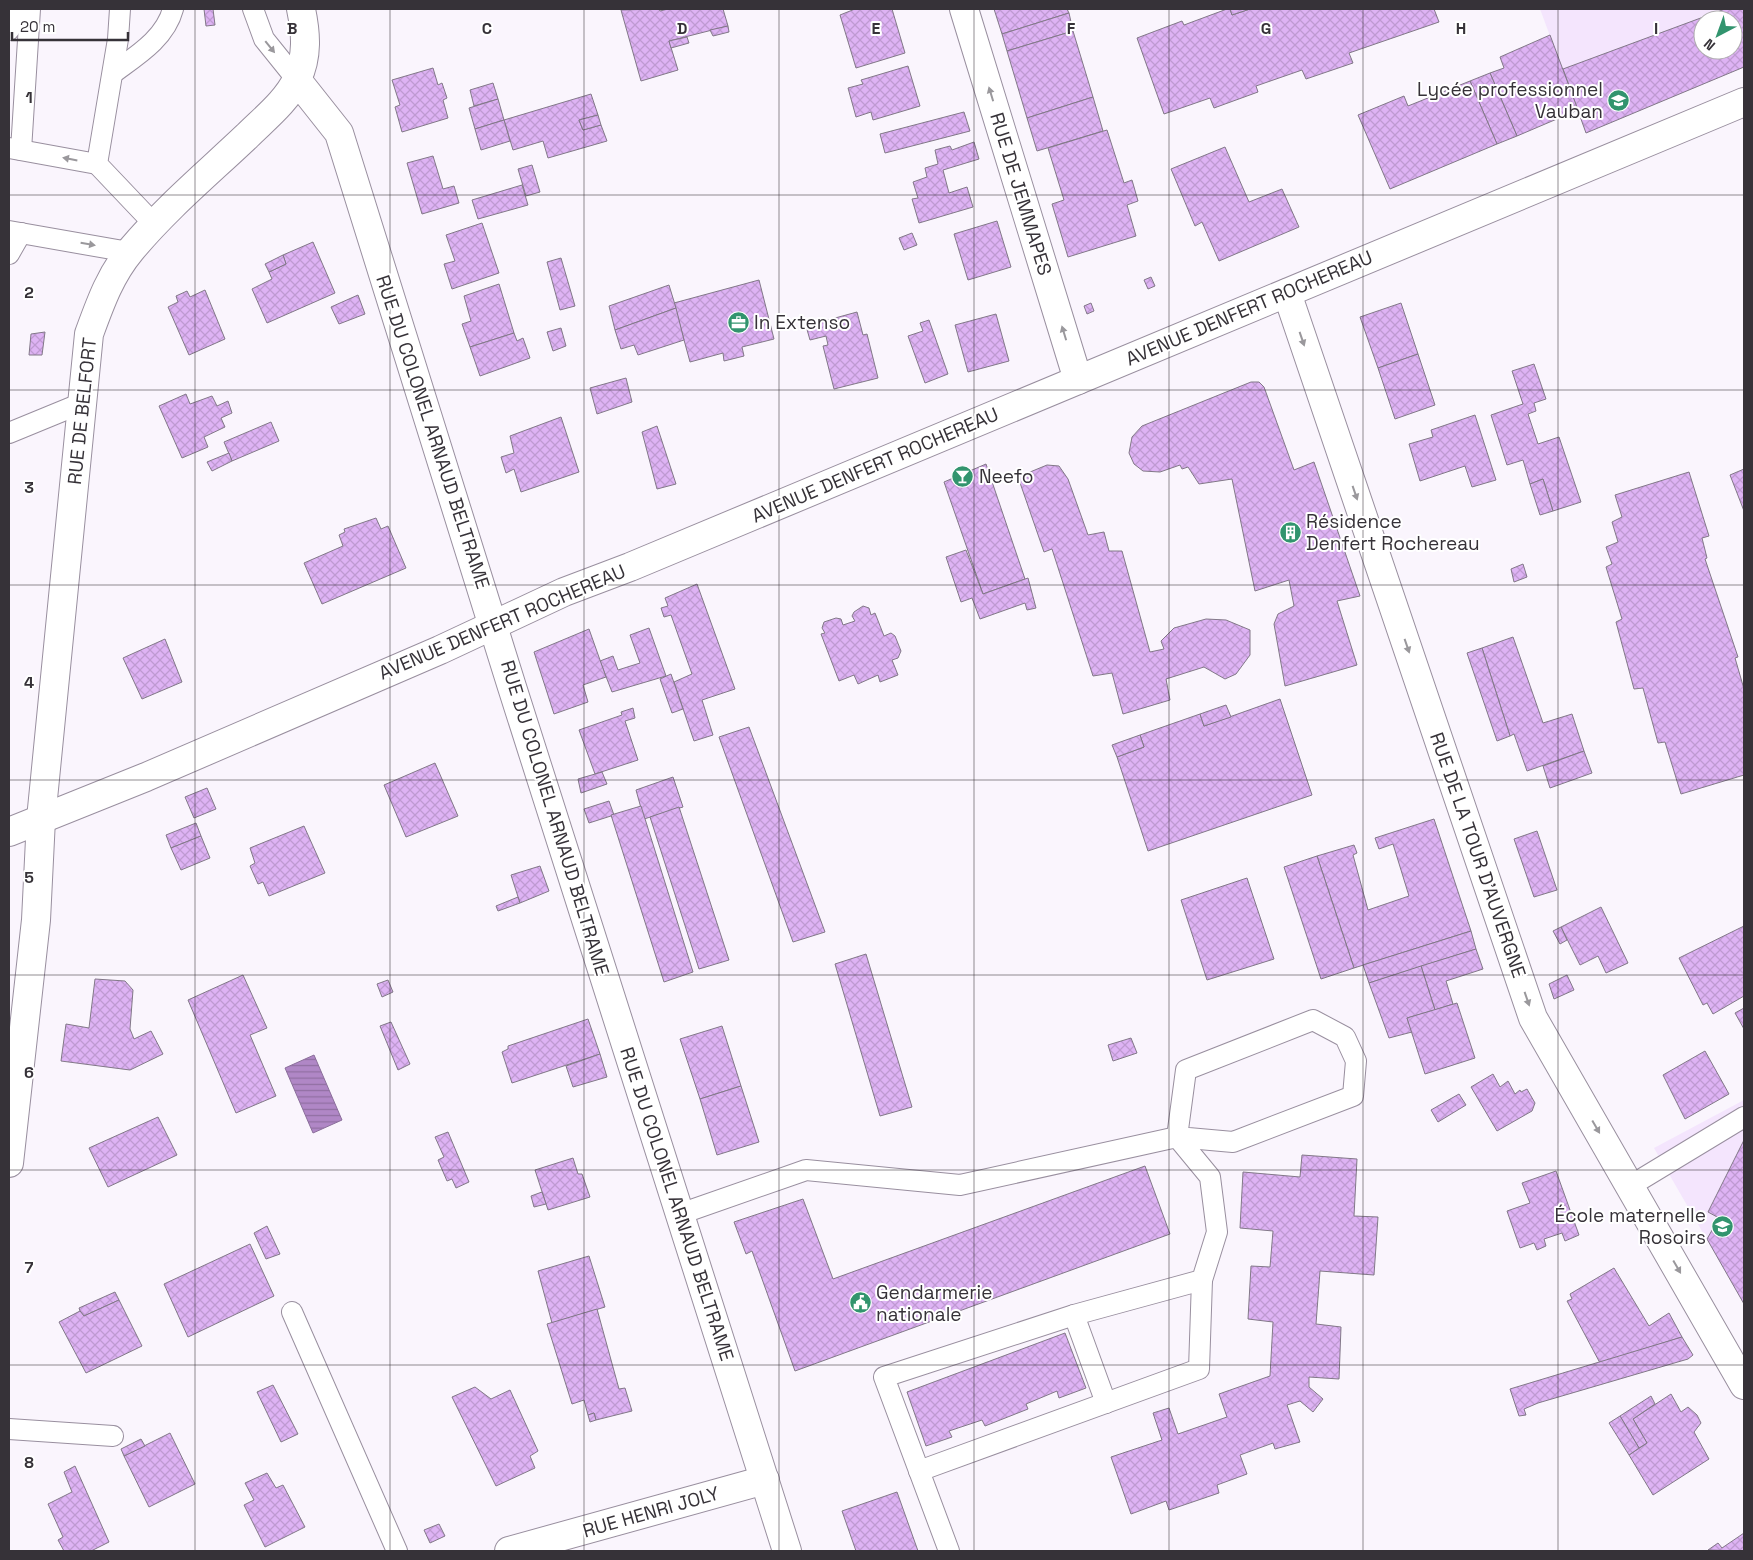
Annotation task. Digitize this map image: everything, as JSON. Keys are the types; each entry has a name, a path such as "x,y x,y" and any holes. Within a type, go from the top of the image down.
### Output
{"street":[{"path":"297,80 306,52 301,9"},
{"name":"RUE DE JEMMAPES","path":"964,9 1078,380"},
{"name":"RUE DE BELFORT","path":"9,1163 36,920 41,819 89,334 105,288 129,252 154,224 279,105 297,80"},
{"name":"RUE DU COLONEL ARNAUD BELTRAME","path":"297,80 339,133 787,1551"},
{"name":"AVENUE DENFERT ROCHEREAU","path":"9,832 158,772 460,641 564,592 630,567 1744,102"},
{"name":"RUE DE LA TOUR D'AUVERGNE","path":"1287,293 1533,1018 1744,1385"},
{"name":"RUE HENRI JOLY","path":"509,1551 764,1480"}],"lane":[{"path":"9,30 21,9"},
{"path":"30,9 15,149 97,164 154,224"},
{"path":"97,164 113,73 120,9"},
{"path":"113,73 144,51 160,34 173,9"},
{"path":"253,9 264,39 297,80"},
{"path":"9,254 15,232 129,252"},
{"path":"9,434 82,403"},
{"path":"680,1214 806,1170 960,1185 1177,1137 1233,1142 1352,1096 1356,1061 1345,1037 1313,1020 1186,1070 1177,1137 1210,1177 1217,1232 1202,1280 1199,1369 919,1472"},
{"path":"1630,1186 1744,1117"},
{"path":"949,1551 884,1377 1074,1314 1202,1280"},
{"path":"292,1312 397,1551"},
{"path":"1074,1314 1106,1402"},
{"path":"9,1429 113,1436"}],"shaded area":[{"name":"Lycée professionnel Vauban","path":"1540,9 1744,9 1744,67 1586,133"},
{"path":"314,1055 342,1120 313,1133 285,1068"},
{"name":"École maternelle Rosoirs","path":"1744,1100 1744,1304 1654,1148"}],"building":[{"path":"204,9 213,9 215,25 206,26"},
{"path":"659,9 660,11 668,9 723,9 728,26 669,41 678,70 641,81 621,10"},
{"path":"855,9 892,9 905,53 856,68 840,15"},
{"path":"994,9 1067,9 1069,13 1002,34"},
{"path":"1230,9 1232,15 1250,9 1434,9 1439,22 1349,53 1353,63 1306,79 1302,70 1256,86 1258,92 1214,108 1210,98 1164,114 1137,38 1182,21 1184,25"},
{"path":"1230,9 1250,9 1232,15"},
{"path":"1744,9 1744,67 1586,133 1563,69 1693,21 1693,60 1743,60 1743,10 1722,10"},
{"path":"1069,13 1073,31 1007,51 1002,34"},
{"path":"728,26 729,32 713,36 710,30"},
{"path":"1073,31 1093,97 1027,118 1007,51"},
{"path":"1550,35 1578,110 1517,136 1490,73 1504,68 1500,57"},
{"path":"687,37 689,43 671,48 669,41"},
{"path":"908,66 920,106 873,120 871,112 856,117 848,88 863,84 861,80"},
{"path":"433,68 438,85 442,83 447,98 443,100 448,118 402,132 395,107 400,105 392,80"},
{"path":"1490,73 1517,136 1497,144 1470,81"},
{"path":"1470,81 1497,144 1390,189 1358,115 1404,96 1408,106"},
{"path":"493,83 498,99 474,106 470,90"},
{"path":"591,94 598,115 579,120 583,130 601,125 607,141 548,158 543,141 513,150 504,120"},
{"path":"1093,97 1103,131 1037,151 1027,118"},
{"path":"498,99 504,120 475,129 469,108"},
{"path":"964,112 970,131 885,153 880,134"},
{"path":"598,115 601,125 583,130 579,120"},
{"path":"504,120 510,141 481,150 475,129"},
{"path":"1107,130 1124,183 1132,180 1138,201 1127,205 1136,236 1068,257 1052,204 1064,200 1048,148"},
{"path":"974,142 979,159 943,170 949,193 967,187 973,207 919,223 912,199 918,198 913,182 927,177 925,168 938,164 935,150 950,146 952,150"},
{"path":"1225,147 1249,202 1282,189 1299,227 1219,261 1202,222 1195,226 1171,169"},
{"path":"433,156 443,189 454,186 459,203 422,214 407,163"},
{"path":"532,165 540,192 526,196 518,169"},
{"path":"522,185 528,205 478,219 472,200"},
{"path":"997,221 1011,267 968,280 954,234"},
{"path":"482,223 499,273 452,289 444,264 455,261 446,235"},
{"path":"912,233 917,245 904,250 899,238"},
{"path":"313,242 335,293 267,323 252,289 272,279 269,272 286,264 283,255"},
{"path":"283,255 286,264 269,272 265,264"},
{"path":"561,258 575,306 560,310 547,262"},
{"path":"1151,277 1155,286 1148,289 1144,280"},
{"path":"759,280 774,339 742,347 744,356 724,361 723,353 690,362 674,303"},
{"path":"499,284 514,333 470,347 462,324 471,321 464,296"},
{"path":"669,285 676,308 615,330 609,306"},
{"path":"205,290 225,339 189,355 168,307 178,302 176,296 187,291 190,297"},
{"path":"358,295 365,314 339,324 331,307"},
{"path":"1091,303 1094,311 1087,314 1084,306"},
{"path":"1401,303 1418,354 1378,368 1360,317"},
{"path":"676,308 684,340 638,355 634,345 621,349 615,330"},
{"path":"857,312 863,335 867,334 878,378 834,389 823,346 828,345 826,336 810,340 806,326"},
{"path":"996,314 1009,361 968,372 955,325"},
{"path":"929,320 948,374 925,383 908,336 923,331 920,323"},
{"path":"561,328 566,346 553,351 547,332"},
{"path":"45,332 42,355 29,355 31,334"},
{"path":"514,333 517,341 523,338 530,358 480,376 470,347"},
{"path":"1418,354 1435,405 1395,419 1378,368"},
{"path":"1534,364 1546,399 1534,403 1536,411 1528,414 1538,444 1559,437 1581,502 1553,511 1543,479 1530,484 1523,460 1507,465 1491,415 1523,404 1512,371"},
{"path":"626,378 632,402 597,414 590,388"},
{"name":"Résidence Denfert Rochereau","path":"1251,382 1259,382 1264,387 1294,470 1314,462 1360,596 1337,601 1357,665 1285,686 1274,624 1278,614 1294,606 1289,580 1255,591 1232,479 1199,484 1188,467 1182,469 1180,465 1160,472 1143,471 1134,464 1129,453 1132,437 1142,426"},
{"path":"186,394 190,404 212,396 217,406 228,401 232,413 221,418 225,427 204,437 208,447 182,458 159,406"},
{"path":"1475,415 1496,480 1472,487 1465,466 1420,481 1409,444 1433,437 1431,430"},
{"path":"561,417 579,472 521,492 514,469 506,473 501,457 514,453 510,436"},
{"path":"271,422 279,441 232,461 224,442"},
{"path":"657,426 676,484 657,489 642,432"},
{"path":"229,453 232,461 212,471 207,462"},
{"path":"986,464 1025,579 983,594 944,482"},
{"path":"1047,465 1059,466 1068,479 1088,535 1104,532 1109,551 1122,551 1150,652 1164,649 1161,641 1174,628 1206,619 1226,620 1250,630 1250,655 1236,674 1225,679 1204,667 1166,679 1170,700 1123,714 1112,673 1093,676 1052,549 1044,552 1018,477"},
{"path":"1744,469 1744,511 1730,475"},
{"path":"1689,472 1709,536 1702,538 1707,558 1705,559 1738,657 1735,658 1744,689 1744,775 1681,794 1665,742 1658,743 1643,688 1634,689 1616,622 1622,619 1606,567 1612,564 1606,547 1618,542 1612,522 1622,517 1615,495"},
{"path":"1543,479 1553,511 1540,515 1530,484"},
{"path":"376,518 381,529 388,526 406,568 322,604 304,563 343,546 339,535 345,532 344,529"},
{"path":"966,550 983,594 1028,578 1036,608 1027,610 1025,603 980,619 972,598 961,602 946,557"},
{"path":"1523,564 1527,577 1514,582 1511,569"},
{"path":"697,584 735,689 702,700 713,735 694,741 674,682 692,674 671,615 664,617 661,608 668,606 665,598"},
{"path":"863,606 869,608 871,615 875,613 884,636 891,633 895,636 901,651 898,658 892,660 898,675 880,682 878,675 858,684 854,675 839,681 821,634 825,633 822,628 824,622 836,618 841,619 843,625 855,621 852,616 854,612"},
{"path":"649,628 666,676 612,692 600,661 613,656 618,670 640,663 630,635"},
{"path":"589,629 606,677 583,685 588,702 554,714 534,652"},
{"path":"1513,637 1543,723 1572,714 1584,751 1527,771 1514,734 1510,736 1482,648"},
{"path":"165,639 182,682 142,699 123,658"},
{"path":"1482,648 1510,736 1497,741 1467,653"},
{"path":"671,674 683,709 672,713 660,679"},
{"path":"1280,699 1312,795 1148,851 1117,757 1144,747 1140,735 1200,714 1204,726"},
{"path":"1226,705 1231,717 1204,726 1200,714"},
{"path":"633,708 635,718 625,721 638,760 595,774 579,730 622,715 621,712"},
{"path":"749,727 825,932 793,942 719,737"},
{"path":"1140,735 1144,747 1117,757 1112,745"},
{"path":"1584,751 1592,773 1550,788 1543,766"},
{"path":"435,763 458,816 406,837 384,785"},
{"path":"602,772 607,784 581,793 578,779"},
{"path":"673,777 683,807 644,819 636,790"},
{"path":"207,788 216,809 194,818 185,797"},
{"path":"609,801 614,815 589,823 584,809"},
{"path":"641,806 693,972 664,982 611,815"},
{"path":"679,807 729,960 699,969 650,817"},
{"path":"1434,819 1471,931 1354,968 1317,856 1354,845 1357,853 1353,855 1368,910 1409,896 1393,844 1379,849 1375,838"},
{"path":"196,823 201,836 171,848 166,835"},
{"path":"304,826 325,873 269,896 263,882 258,884 250,866 255,863 250,848"},
{"path":"1537,831 1557,890 1534,897 1514,839"},
{"path":"201,836 210,858 181,870 171,848"},
{"path":"1317,856 1354,968 1321,979 1284,867"},
{"path":"540,866 549,891 520,903 511,875"},
{"path":"1247,878 1274,959 1207,980 1181,900"},
{"path":"518,897 520,903 498,911 496,906"},
{"path":"1601,907 1628,963 1606,973 1598,956 1580,965 1561,927"},
{"path":"1744,926 1744,996 1713,1014 1707,1003 1703,1005 1679,958"},
{"path":"1561,927 1567,940 1560,944 1553,931"},
{"path":"1471,931 1476,949 1369,983 1363,965"},
{"path":"1476,949 1483,969 1446,981 1453,1004 1435,1010 1421,966"},
{"path":"866,954 912,1107 880,1116 835,964"},
{"path":"1421,966 1435,1010 1407,1018 1412,1032 1389,1038 1369,983"},
{"path":"243,975 267,1028 250,1035 276,1096 236,1113 188,1000"},
{"path":"1567,975 1574,990 1554,999 1549,984"},
{"path":"95,979 125,981 133,990 130,1029 134,1039 151,1031 163,1054 130,1070 61,1061 66,1024 89,1028"},
{"path":"388,980 393,992 382,997 377,984"},
{"path":"1457,1003 1475,1058 1425,1074 1407,1018"},
{"path":"1744,1008 1744,1029 1735,1013"},
{"path":"588,1019 600,1054 512,1083 502,1052 508,1049 508,1046"},
{"path":"391,1022 410,1064 398,1070 380,1026"},
{"path":"722,1026 741,1086 700,1099 680,1039"},
{"path":"1131,1038 1137,1053 1113,1061 1108,1045"},
{"path":"1705,1051 1729,1094 1685,1119 1663,1075"},
{"path":"600,1054 607,1077 573,1087 566,1066"},
{"path":"1493,1074 1500,1087 1508,1081 1515,1094 1520,1090 1521,1092 1527,1089 1535,1103 1532,1111 1497,1131 1471,1087"},
{"path":"741,1086 759,1142 717,1155 700,1099"},
{"path":"1459,1094 1466,1105 1438,1122 1431,1110"},
{"path":"158,1117 177,1155 108,1187 89,1148"},
{"path":"448,1132 469,1182 456,1188 452,1179 447,1181 438,1160 444,1157 435,1137"},
{"path":"1744,1140 1744,1304 1707,1239 1719,1218 1708,1212"},
{"path":"1302,1155 1357,1159 1354,1216 1378,1217 1374,1275 1320,1271 1316,1324 1341,1327 1339,1379 1309,1377 1309,1387 1323,1399 1313,1412 1300,1401 1287,1405 1300,1442 1275,1449 1273,1443 1240,1455 1247,1474 1217,1485 1219,1493 1169,1510 1166,1501 1131,1514 1111,1457 1162,1440 1153,1413 1169,1408 1178,1434 1227,1417 1219,1394 1270,1376 1273,1322 1248,1319 1251,1266 1270,1267 1273,1231 1240,1228 1243,1172 1300,1177"},
{"path":"573,1158 578,1174 582,1174 590,1197 548,1210 535,1170"},
{"path":"1145,1166 1170,1234 795,1371 752,1251 746,1254 734,1222 803,1199 833,1279"},
{"path":"1556,1171 1579,1235 1565,1241 1562,1233 1544,1239 1546,1246 1537,1250 1534,1243 1520,1248 1507,1211 1530,1203 1522,1183"},
{"path":"542,1192 546,1204 534,1207 531,1196"},
{"path":"267,1226 280,1254 266,1259 254,1233"},
{"path":"250,1244 274,1296 188,1337 164,1284"},
{"path":"589,1256 605,1307 552,1323 538,1271"},
{"path":"1614,1268 1649,1326 1669,1313 1682,1337 1600,1363 1567,1301 1572,1299 1570,1294"},
{"path":"115,1292 119,1300 84,1316 80,1311 79,1308"},
{"path":"119,1300 142,1346 86,1373 59,1322 80,1311 84,1316"},
{"path":"597,1309 619,1389 625,1388 632,1411 596,1420 594,1413 588,1415 584,1400 572,1404 547,1324"},
{"path":"1065,1333 1086,1388 1059,1398 1057,1391 1026,1404 1028,1409 985,1426 982,1420 949,1431 952,1437 926,1446 907,1392"},
{"path":"1682,1337 1693,1355 1688,1359 1538,1403 1524,1409 1526,1415 1519,1416 1510,1389"},
{"path":"273,1385 298,1434 281,1442 257,1392"},
{"path":"475,1387 491,1399 510,1390 538,1451 530,1456 535,1468 496,1486 452,1397"},
{"path":"1671,1394 1681,1412 1688,1407 1697,1415 1701,1423 1694,1432 1709,1459 1653,1495 1629,1455 1647,1443 1633,1419"},
{"path":"1651,1396 1655,1404 1633,1419 1647,1443 1639,1448 1620,1416"},
{"path":"594,1413 596,1420 590,1422 588,1415"},
{"path":"1620,1416 1639,1448 1629,1455 1609,1423"},
{"path":"170,1433 195,1484 149,1507 124,1456"},
{"path":"141,1439 145,1446 124,1456 121,1449"},
{"path":"75,1466 109,1542 91,1551 64,1551 58,1540 63,1537 48,1504 72,1492 64,1472"},
{"path":"267,1473 276,1488 283,1485 305,1527 265,1547 244,1505 254,1500 245,1483"},
{"path":"897,1492 918,1551 856,1551 842,1511"},
{"path":"439,1524 445,1536 430,1543 424,1530"},
{"path":"1744,1533 1744,1551 1708,1550 1718,1543 1722,1548"}],"place":[{"name":"Lycée professionnel Vauban","path":"1619,100"},
{"name":"In Extenso","path":"738,322"},
{"name":"Neefo","path":"963,476"},
{"name":"Résidence Denfert Rochereau","path":"1290,532"},
{"name":"École maternelle Rosoirs","path":"1722,1226"},
{"name":"Gendarmerie nationale","path":"860,1303"}]}
